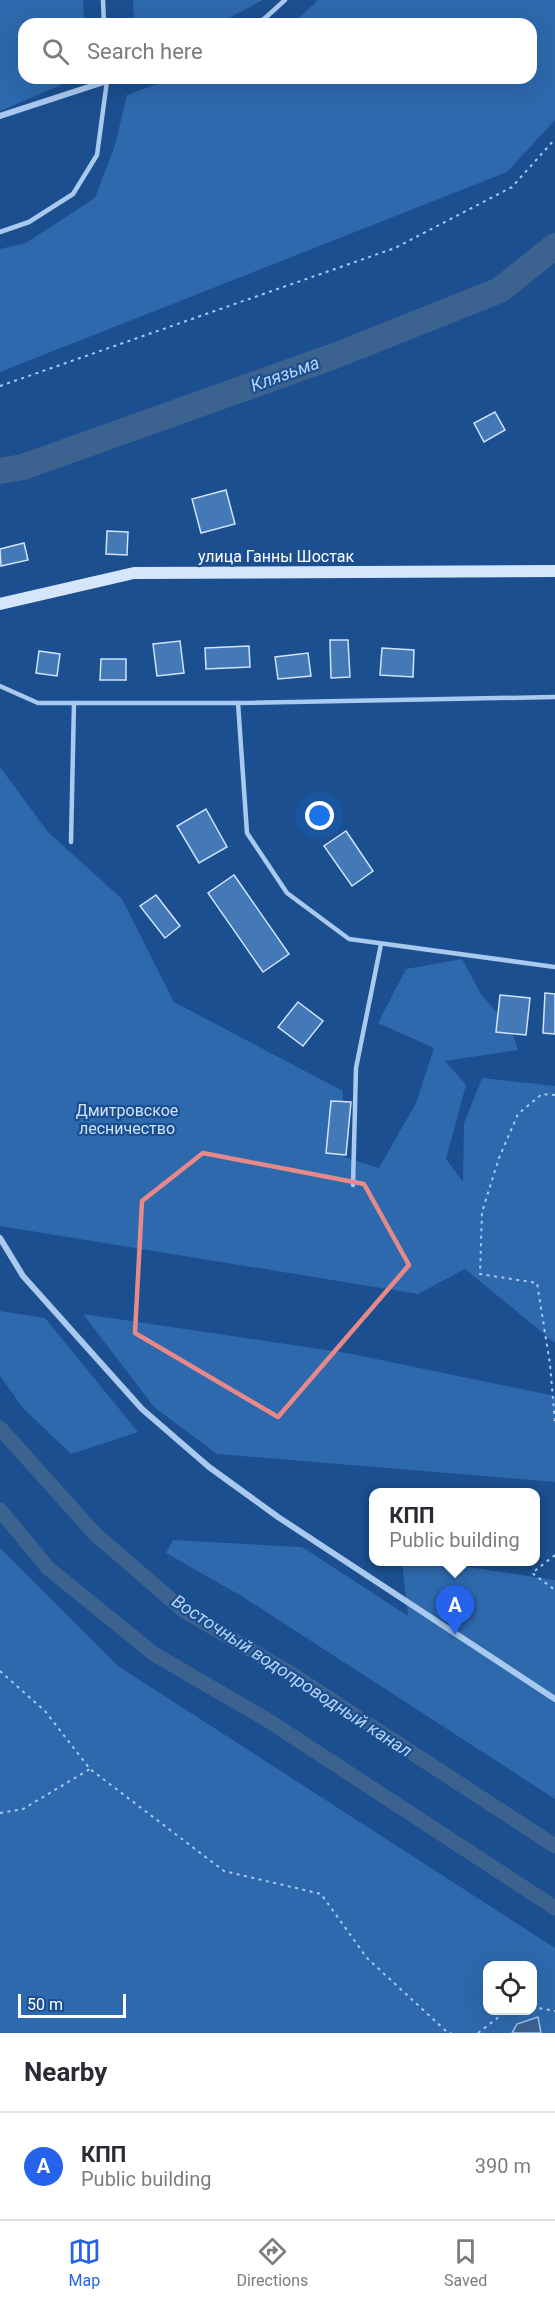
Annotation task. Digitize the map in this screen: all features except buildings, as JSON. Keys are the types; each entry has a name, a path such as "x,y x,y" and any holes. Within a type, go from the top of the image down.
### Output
{"main road":[{"name":"улица Ганны Шостак","path":"0,604 134,573 555,571"}],"street":[{"path":"0,116 93,84"},
{"path":"0,1238 23,1276 142,1409 210,1467 408,1604 555,1699"}],"lane":[{"path":"103,0 104,18"},
{"path":"265,18 285,0"},
{"path":"0,232 29,222 73,194 97,154 106,84"},
{"path":"0,686 38,703 238,703 555,697"},
{"path":"71,842 74,703"},
{"path":"238,703 247,833 287,893 349,939 555,967"},
{"path":"353,1185 356,1068 381,944"}],"path":[{"path":"0,386 395,248 512,187 555,139"},
{"path":"555,1095 542,1094 518,1114 499,1158 482,1212 480,1274 537,1283 550,1364 555,1423"},
{"path":"555,1555 532,1573 555,1590"},
{"path":"0,1671 45,1711 90,1769 224,1871 321,1894 367,1958 446,2031 451,2033"},
{"path":"0,1813 23,1809 90,1769"},
{"path":"537,2008 555,2011"},
{"path":"478,2033 501,2015"}],"highlighted area":[{"path":"203,1153 364,1184 409,1265 278,1417 135,1333 142,1201"}],"green space":[{"path":"0,0 83,0 84,18 18,18 18,84 63,84 0,111"},
{"path":"133,0 263,0 229,18 134,18"},
{"path":"318,0 555,0 555,120 507,172 0,372 0,249 26,243 95,198 115,145 127,95 157,84 537,84 537,18 299,18"},
{"name":"Дмитровское лесничество","path":"0,767 48,832 122,899 174,1002 343,1091 344,1157 379,1168 416,1103 434,1048 378,1023 406,969 462,959 481,994 511,1029 518,1050 445,1061 466,1085 446,1159 463,1182 464,1123 482,1078 555,1086 555,1343 465,1269 418,1294 0,1226"},
{"path":"0,1311 45,1318 138,1432 71,1454 23,1408 0,1376"},
{"path":"83,1314 347,1353 555,1396 555,1482 217,1454 154,1407"},
{"path":"173,1540 302,1547 408,1616 402,1566 461,1566 555,1580 555,1799 243,1597 166,1553"},
{"path":"0,1548 118,1666 555,1948 555,2033 0,2033"}],"shaded area":[{"path":"538,2017 541,2033 512,2033 517,2024"}],"waterway":[{"name":"Клязьма","path":"0,471 23,467 337,355 500,290 555,246"},
{"name":"Восточный водопроводный канал","path":"0,1428 95,1534 183,1610 293,1675 555,1846"},
{"name":"Восточный водопроводный канал","path":"0,1510 48,1568 154,1654 269,1721 555,1908"}],"place":[{"name":"КПП","path":"455,1635"}]}
